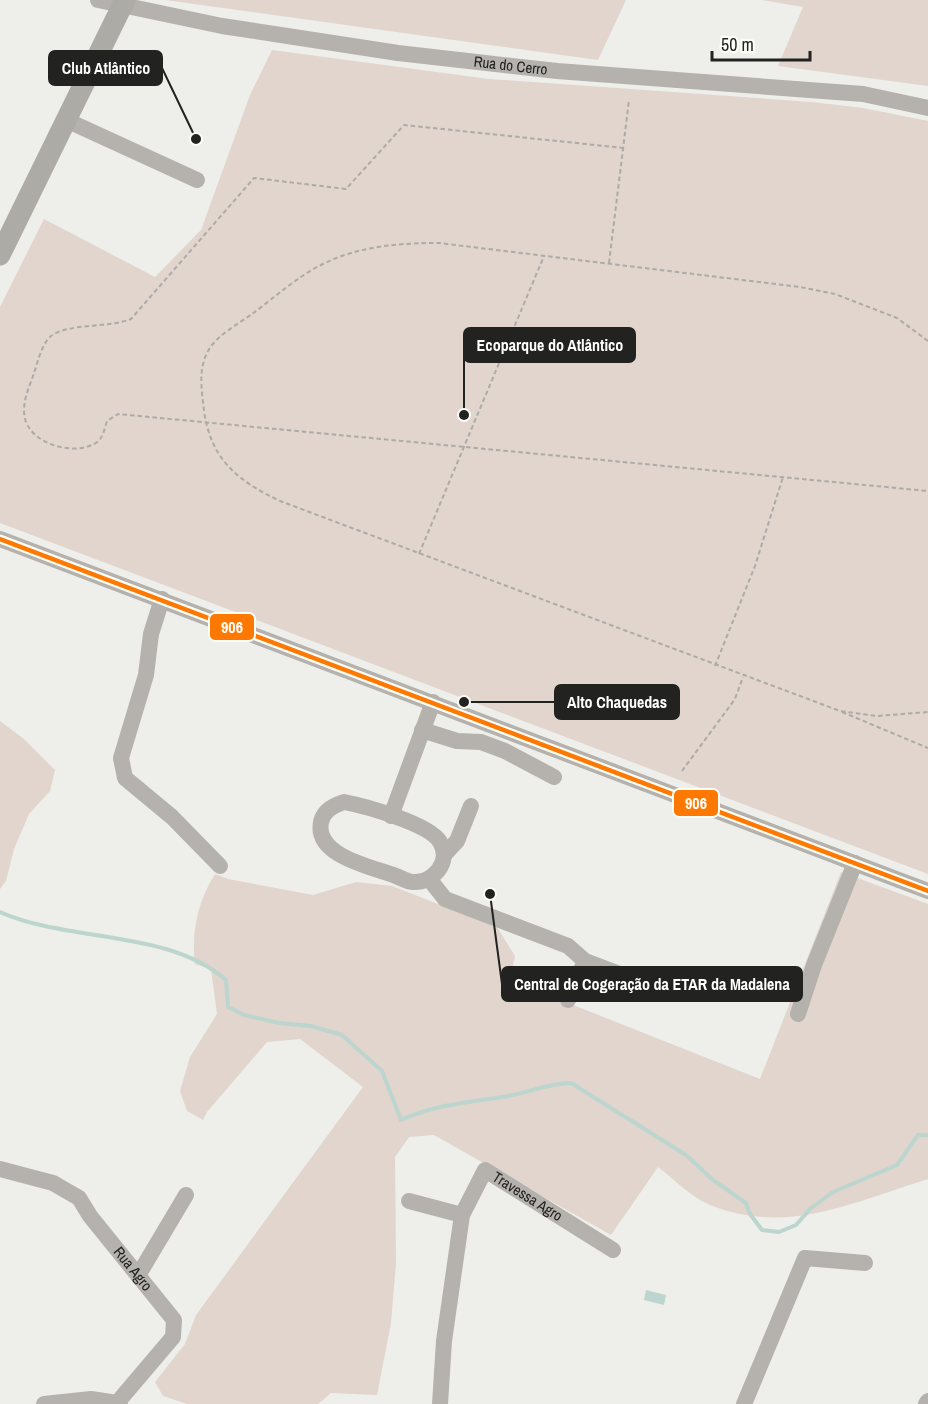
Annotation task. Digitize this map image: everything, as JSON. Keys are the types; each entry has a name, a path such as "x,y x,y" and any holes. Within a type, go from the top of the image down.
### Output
{"main road":[{"path":"0,255 124,3"}],"street":[{"name":"Rua do Cerro","path":"98,0 124,3 222,26 398,53 556,70 863,94 928,108"},
{"path":"66,120 197,180"},
{"path":"0,539 928,891"},
{"path":"162,599 151,634 146,675 121,758 125,778 172,817 220,866"},
{"path":"391,816 433,702"},
{"path":"422,730 457,741 481,742 505,751 554,777"},
{"path":"444,855 440,842 430,832 391,816 344,802 331,807 322,817 319,831 324,844 336,852 412,882 430,880 440,869 444,855 457,841 471,806"},
{"path":"798,1014 814,965 855,863"},
{"path":"430,880 445,899 568,946 585,960 667,992"},
{"path":"568,1000 585,960"},
{"name":"Rua Agro","path":"0,1169 53,1183 79,1198 90,1216 174,1320 173,1337 118,1403"},
{"name":"Travessa Agro","path":"440,1404 444,1341 462,1215 485,1170 613,1250"},
{"path":"139,1274 186,1195"},
{"path":"409,1201 462,1215"},
{"path":"744,1404 805,1258 865,1263"},
{"path":"44,1404 91,1399 118,1403"}],"path":[{"path":"609,264 629,100"},
{"path":"624,148 404,125 346,189 254,178 131,320 63,331 51,336 44,345 26,396 24,410 31,430 41,438 63,448 79,448 96,444 103,435 110,416 118,414 928,491"},
{"path":"928,341 897,318 835,294 800,287 439,243 405,243 343,255 320,265 222,336 207,351 202,369 206,422 214,447 227,467 250,487 280,501 743,677 840,711 867,725 928,747"},
{"path":"419,554 544,256"},
{"path":"716,666 755,566 783,477"},
{"path":"682,771 735,699 743,677"},
{"path":"840,711 877,716 928,712"}],"shaded area":[{"path":"165,0 626,0 598,60"},
{"path":"762,0 928,0 928,86 778,66 803,7"},
{"path":"272,50 489,79 812,102 863,108 928,121 928,874 0,523 0,307 44,219 155,277 201,230 250,95"},
{"path":"0,721 24,739 55,770 50,791 29,814 14,849 6,881 0,889"},
{"path":"841,872 928,904 928,1179 847,1206 793,1216 766,1217 739,1214 703,1202 658,1167 611,1235 434,1135 409,1137 395,1157 396,1263 391,1323 377,1395 331,1393 318,1404 187,1404 163,1396 155,1382 185,1344 196,1315 363,1087 300,1039 267,1042 207,1112 203,1120 187,1111 180,1091 190,1057 217,1014 211,969 195,964 194,952 197,917 204,895 215,874 228,879 313,895 356,882 392,886 497,927 515,956 510,980 760,1079"}],"water":[{"path":"646,1290 666,1295 664,1305 644,1300"}],"waterway":[{"path":"0,912 27,922 57,929 118,938 176,952 203,964 226,980 228,1007 244,1015 279,1023 311,1026 342,1035 382,1071 401,1120 440,1107 508,1096 555,1084 571,1083 686,1155 713,1180 746,1203 750,1214 762,1230 779,1232 796,1225 810,1209 833,1192 897,1165 918,1135 928,1135"}],"transit line":[{"name":"906","path":"0,539 928,891"}],"place":[{"name":"Club Atlântico","path":"196,139"},
{"name":"Ecoparque do Atlântico","path":"464,415"},
{"name":"Alto Chaquedas","path":"464,702"},
{"name":"Central de Cogeração da ETAR da Madalena","path":"490,894"}]}
